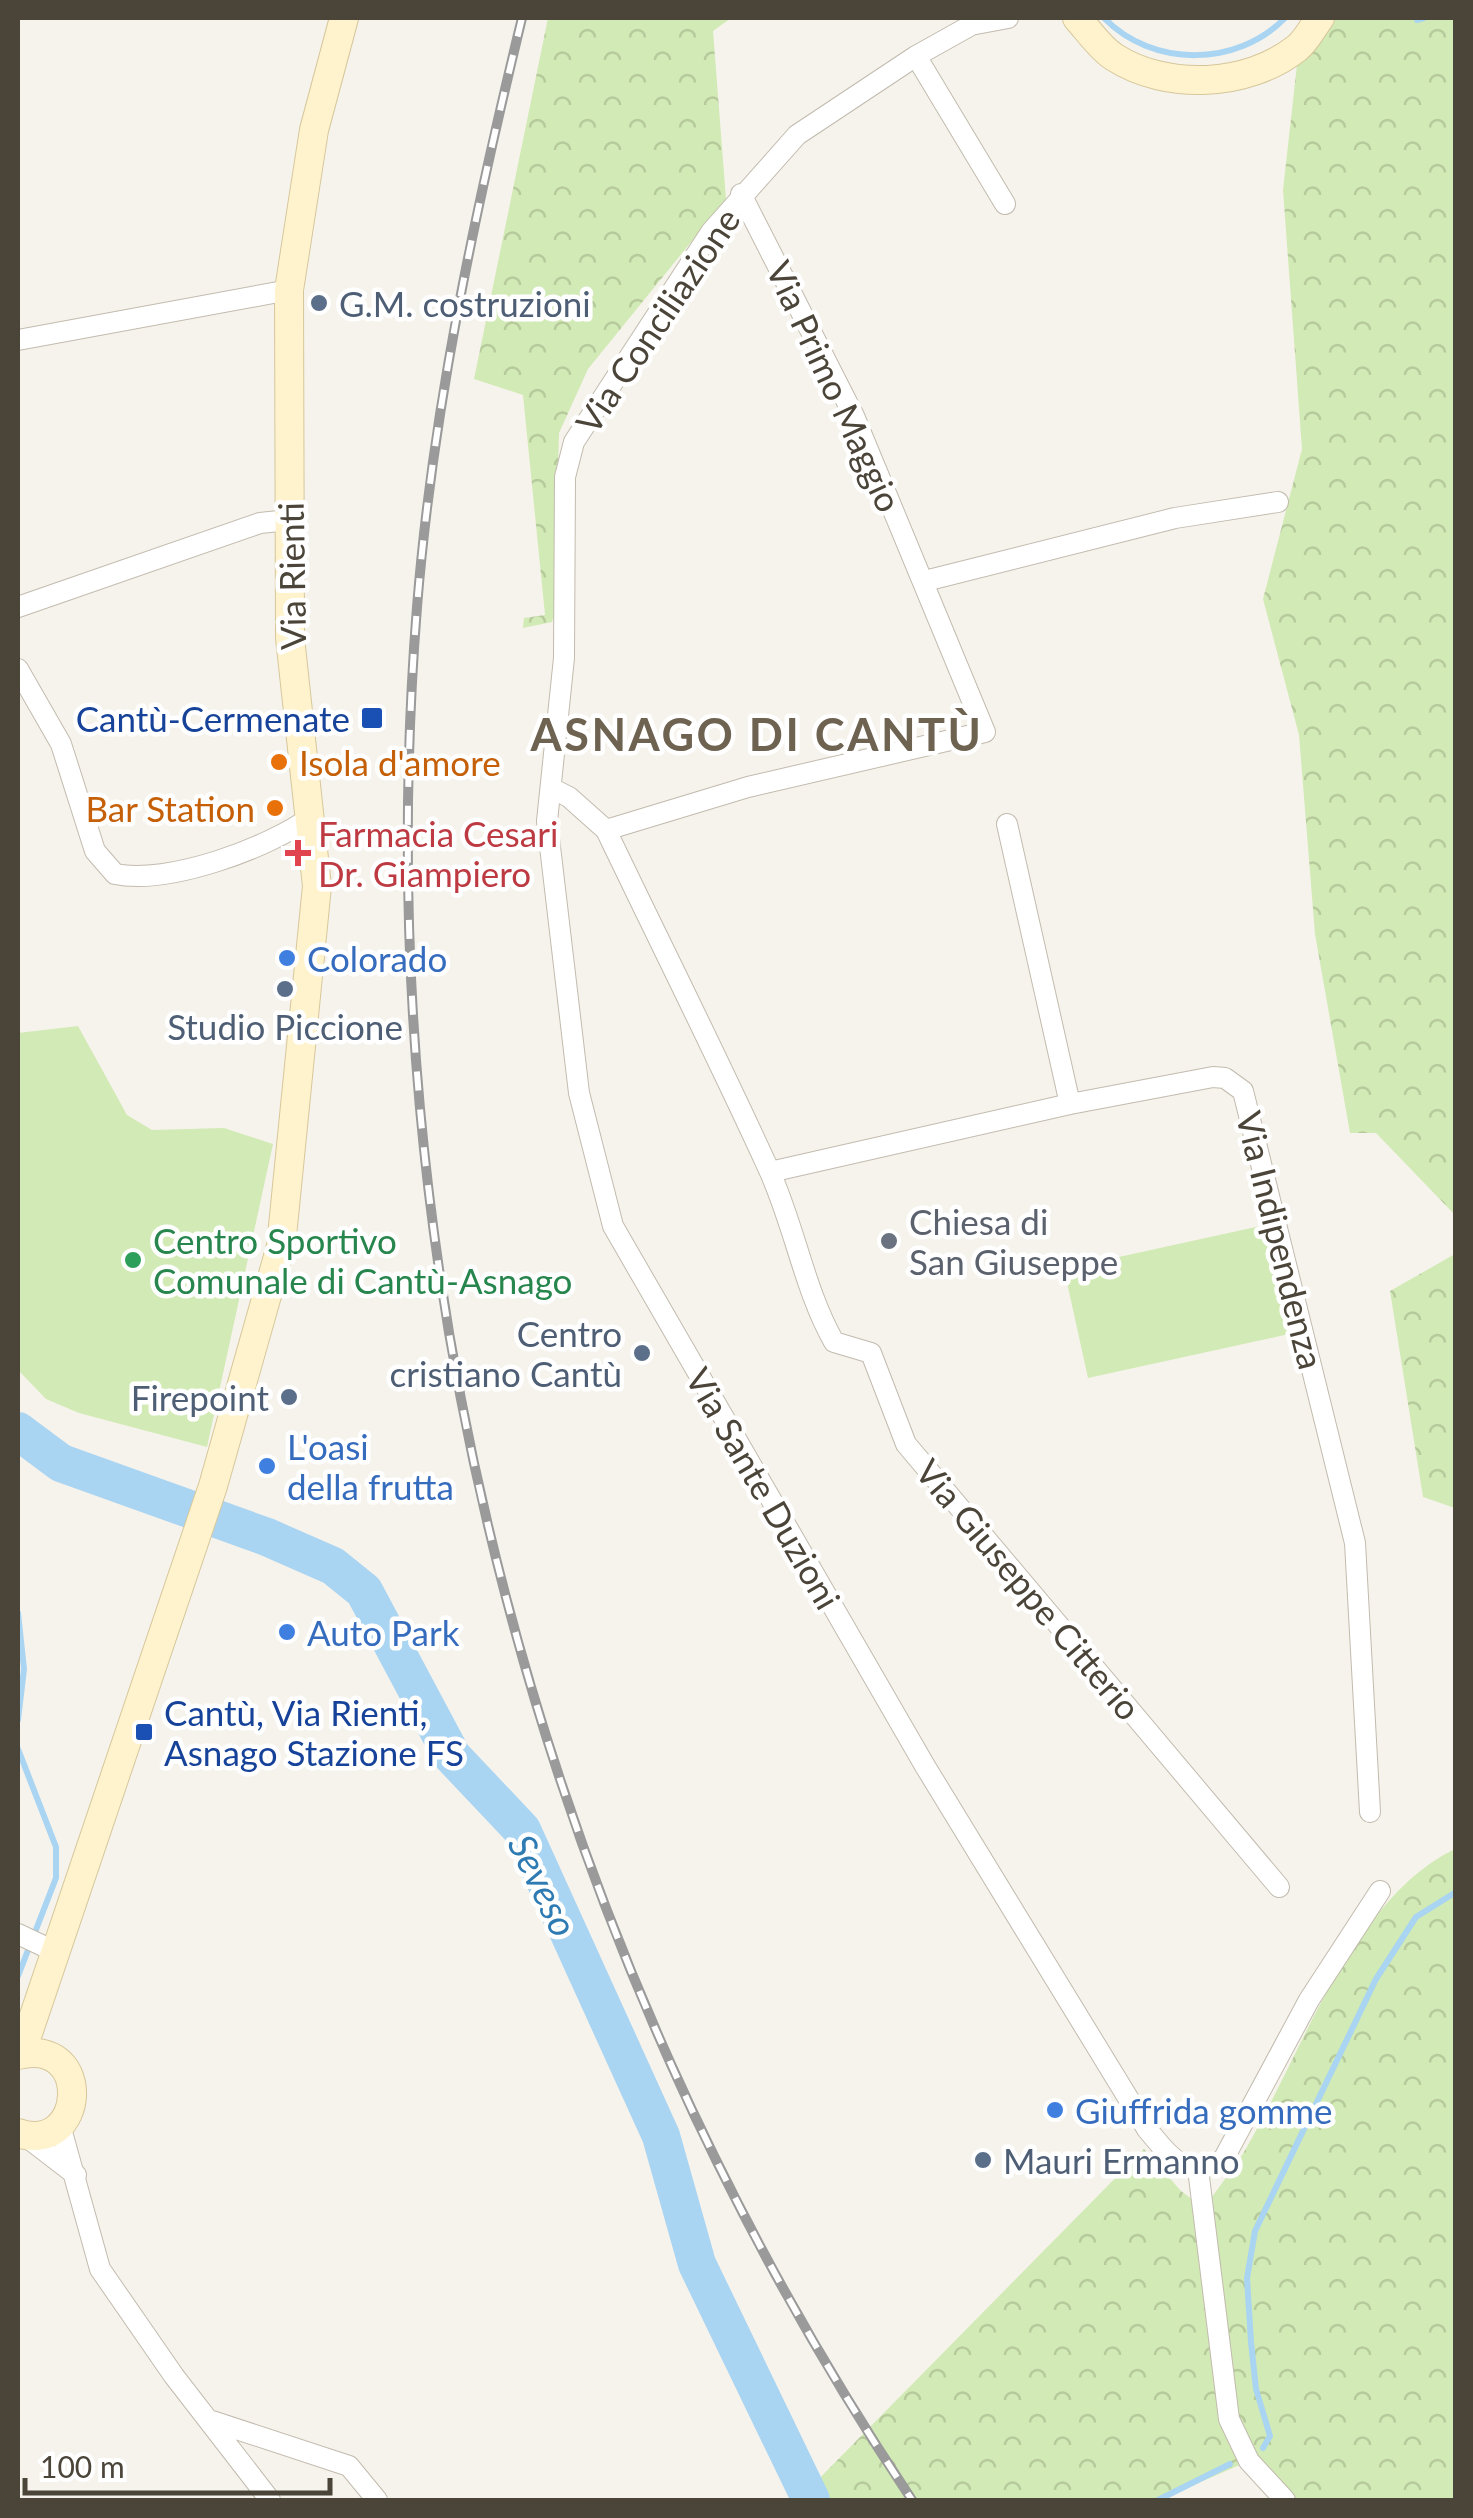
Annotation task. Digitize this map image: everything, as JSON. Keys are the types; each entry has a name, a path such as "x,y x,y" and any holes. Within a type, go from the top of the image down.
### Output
{"main road":[{"name":"Via Rienti","path":"47,1984 35,1942 213,1486 282,1246 317,886 290,638 289,290 314,130 344,18"},
{"path":"1077,18 1113,56 1158,74 1212,80 1252,74 1299,47 1320,18"},
{"path":"21,2134 48,2132 60,2125 72,2107 73,2088 65,2068 38,2052 19,2054 47,1984"},
{"path":"47,1984 53,2058"}],"street":[{"name":"Via Conciliazione","path":"550,788 564,658 565,477 574,442 711,232 797,134 971,23 1008,18"},
{"path":"916,56 1004,204"},
{"name":"Via Primo Maggio","path":"606,830 748,787 985,732 854,416 741,194"},
{"path":"18,340 289,290"},
{"path":"925,581 1175,518 1278,502"},
{"path":"18,607 260,523 289,520"},
{"path":"18,669 62,744 95,851 115,874 153,878 258,846 312,816"},
{"path":"550,788 569,797 606,830 770,1172"},
{"name":"Via Sante Duzioni","path":"550,788 547,821 579,1093 613,1226 925,1766 1148,2129 1178,2165 1198,2170"},
{"path":"1007,824 1070,1104"},
{"name":"Via Indipendenza","path":"770,1172 1070,1104 1213,1077 1226,1078 1243,1091 1355,1543 1370,1812"},
{"name":"Via Giuseppe Citterio","path":"770,1172 797,1239 814,1306 834,1342 871,1353 906,1444 1279,1886"},
{"path":"1285,2500 1249,2461 1228,2419 1198,2170 1223,2160 1232,2147 1309,2000 1380,1891"},
{"path":"60,2125 100,2269 270,2500"},
{"path":"21,2134 76,2175"},
{"path":"210,2420 349,2466 377,2500"}],"green space":[{"path":"548,18 731,18 713,31 726,199 588,369 559,433 554,615 552,622 523,628 524,618 545,615 523,395 474,379"},
{"path":"1320,18 1455,18 1455,1215 1376,1133 1350,1133 1315,934 1299,735 1263,599 1302,449 1283,190 1299,47"},
{"name":"Centro Sportivo Comunale di Cantù-Asnago","path":"78,1026 127,1115 152,1130 224,1128 273,1144 207,1447 79,1413 46,1399 18,1370 18,1033"},
{"path":"1265,1225 1289,1334 1088,1378 1064,1269"},
{"path":"1455,1254 1455,1508 1423,1497 1390,1291"},
{"path":"1455,1849 1455,2500 1285,2500 1249,2461 1159,2500 798,2500 1144,2149 1181,2191 1204,2208 1244,2152 1357,1942 1386,1904 1418,1873"}],"waterway":[{"path":"1104,18 1146,46 1195,55 1243,46 1285,18"},
{"path":"1417,20 1424,18"},
{"name":"Seveso","path":"18,1431 61,1463 267,1537 333,1566 364,1591 452,1756 522,1830 661,2136 697,2264 811,2500"},
{"path":"18,1613 24,1669 18,1720"},
{"path":"18,1749 56,1847 56,1878 18,1976"},
{"path":"1263,2448 1270,2436 1256,2389 1247,2278 1255,2231 1376,1979 1416,1917 1456,1892"},
{"path":"1158,2500 1230,2464"}],"railway":[{"path":"522,18 458,310 434,458 417,607 408,857 420,1106 453,1353 506,1596 578,1833 671,2064 782,2286 912,2500"}],"place":[{"name":"G.M. costruzioni","path":"319,303"},
{"name":"Cantù-Cermenate","path":"372,718"},
{"name":"Isola d'amore","path":"279,762"},
{"name":"Bar Station","path":"275,808"},
{"name":"Farmacia Cesari Dr. Giampiero","path":"298,853"},
{"name":"Colorado","path":"287,958"},
{"name":"Studio Piccione","path":"285,989"},
{"name":"Chiesa di San Giuseppe","path":"889,1241"},
{"name":"Centro Sportivo Comunale di Cantù-Asnago","path":"133,1260"},
{"name":"Centro cristiano Cantù","path":"642,1353"},
{"name":"Firepoint","path":"289,1397"},
{"name":"L'oasi della frutta","path":"267,1466"},
{"name":"Auto Park","path":"287,1632"},
{"name":"Cantù, Via Rienti, Asnago Stazione FS","path":"144,1732"},
{"name":"Giuffrida gomme","path":"1055,2110"},
{"name":"Mauri Ermanno","path":"983,2160"}],"district":[{"name":"ASNAGO DI CANTÙ","path":"757,734"}]}
